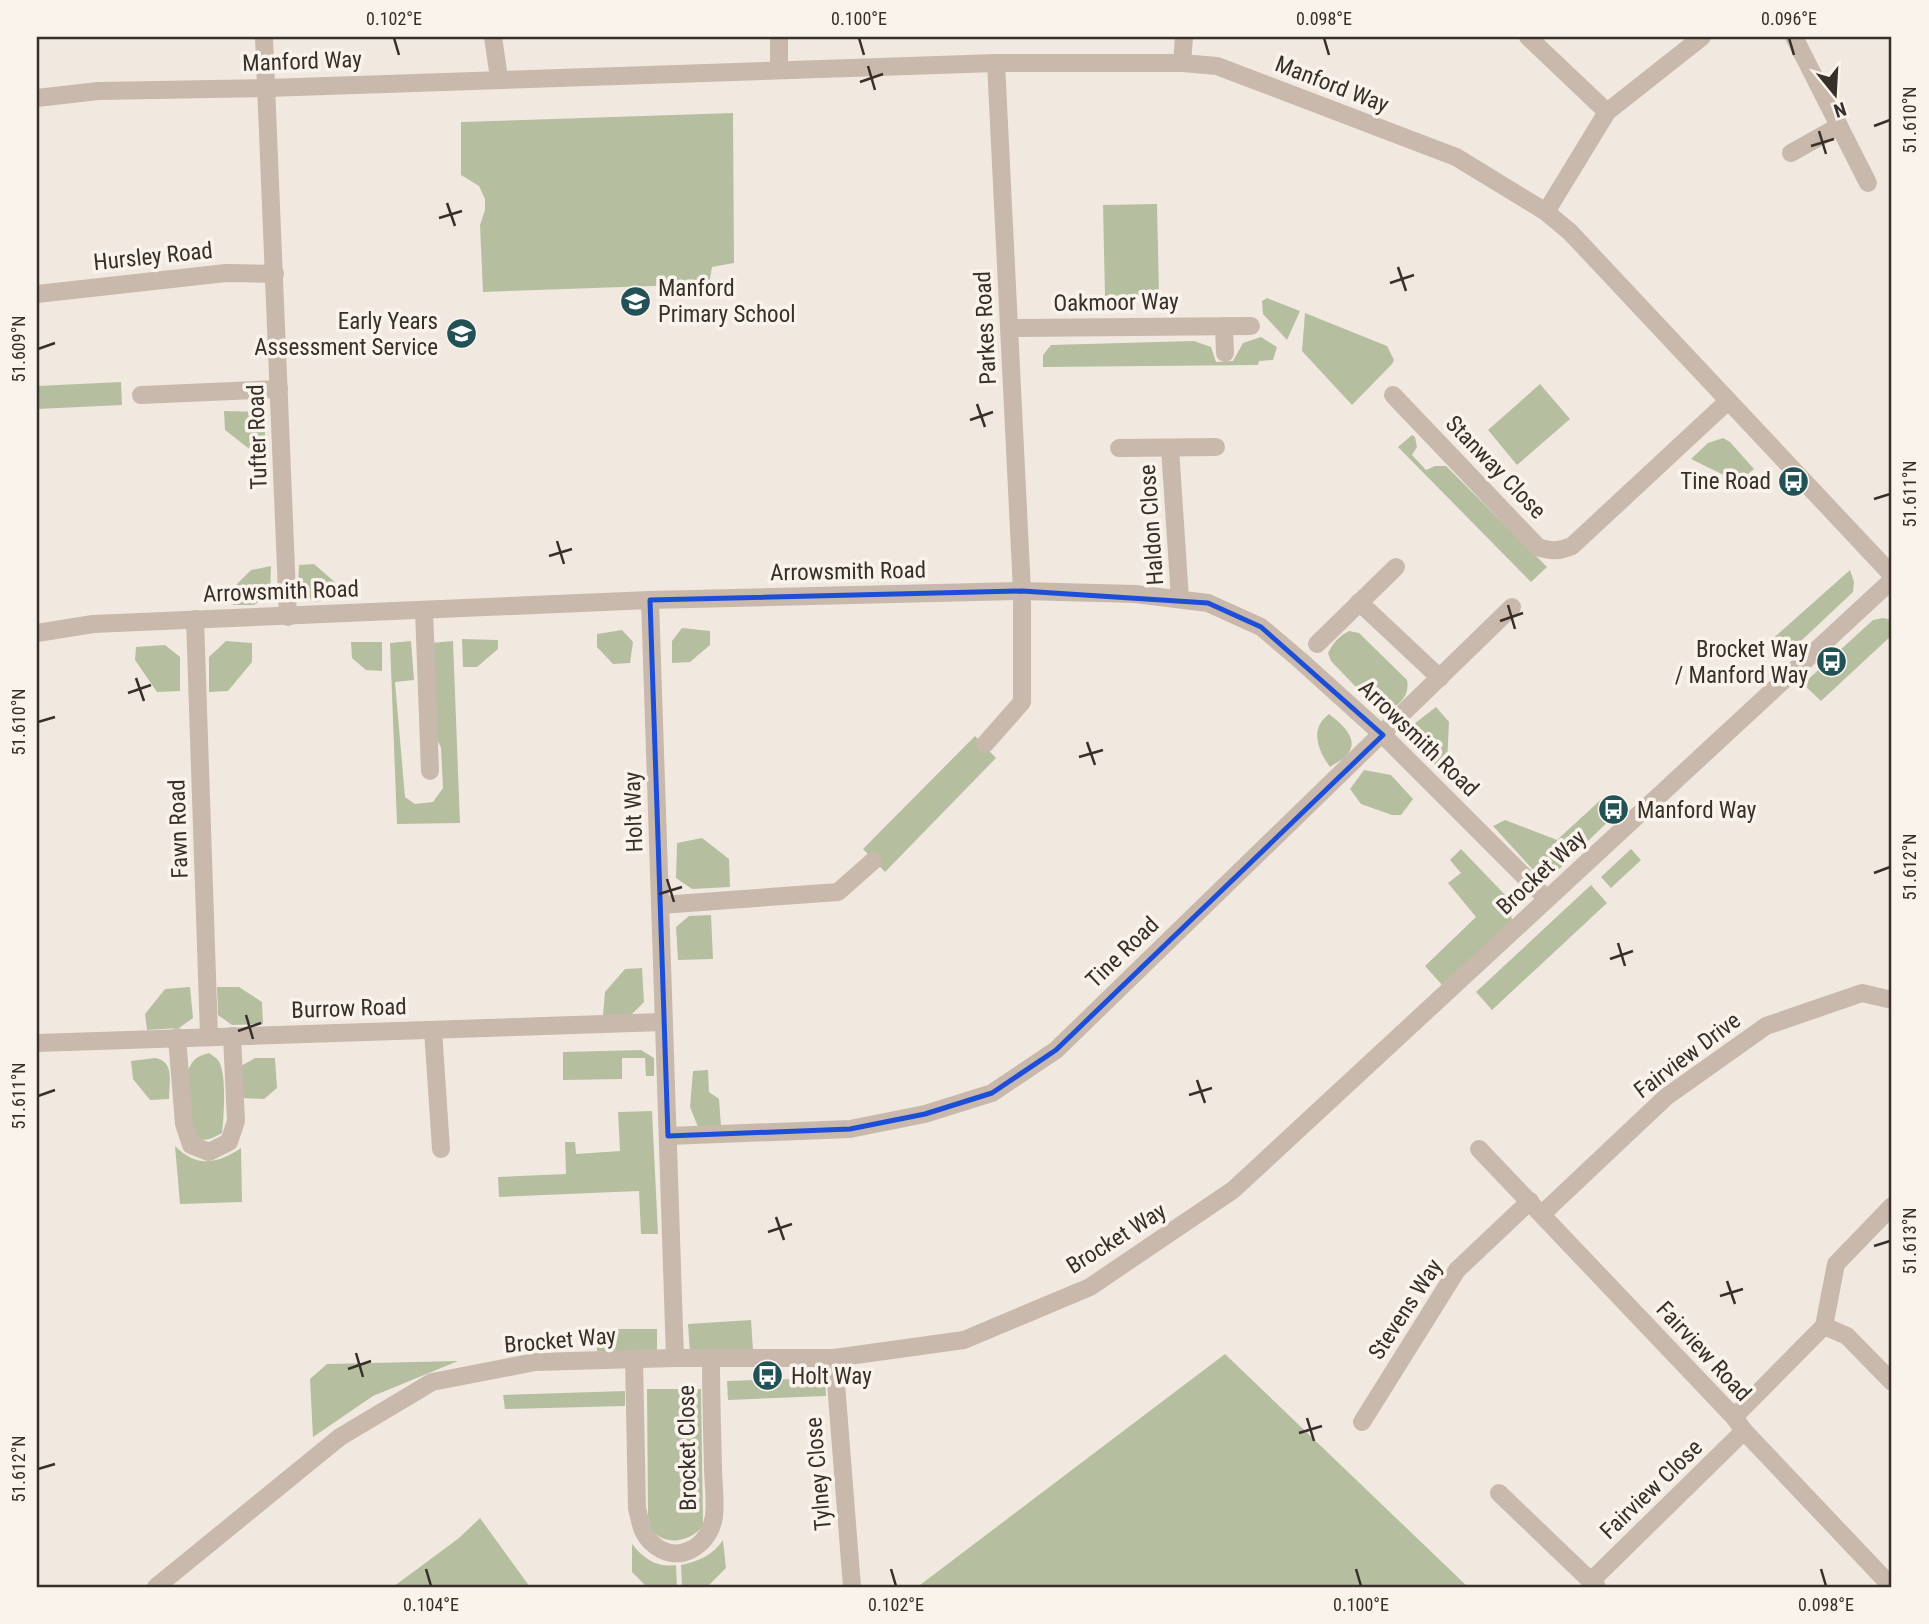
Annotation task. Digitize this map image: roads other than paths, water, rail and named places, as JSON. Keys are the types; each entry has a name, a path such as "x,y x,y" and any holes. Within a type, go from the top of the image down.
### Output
{"street":[{"name":"Tufter Road","path":"264,37 288,617"},
{"path":"494,37 499,78"},
{"path":"779,37 779,70"},
{"path":"1182,63 1184,37"},
{"path":"1528,37 1607,112"},
{"path":"1546,212 1607,112 1702,37"},
{"path":"1794,37 1868,183"},
{"name":"Manford Way","path":"37,97 98,91 268,88 996,63 1182,63 1217,66 1456,157 1546,212 1570,232 1892,578"},
{"name":"Parkes Road","path":"985,744 1023,702 1022,591 996,63"},
{"path":"1791,153 1839,126"},
{"name":"Hursley Road","path":"37,294 226,273 275,274"},
{"path":"1224,326 1225,354"},
{"name":"Oakmoor Way","path":"1010,328 1251,326"},
{"path":"141,394 279,390"},
{"name":"Stanway Close","path":"1393,395 1538,547 1548,551 1559,551 1572,546 1728,401"},
{"name":"Haldon Close","path":"1119,448 1216,447"},
{"name":"Haldon Close","path":"1170,448 1180,599"},
{"path":"1317,645 1396,567"},
{"name":"Brocket Way","path":"156,1587 340,1437 432,1382 536,1362 675,1358 834,1358 964,1340 1090,1287 1233,1190 1892,578"},
{"name":"Arrowsmith Road","path":"37,633 93,624 650,600 1022,591 1135,594 1208,603 1261,627 1382,735 1548,899"},
{"name":"Holt Way","path":"650,600 675,1358"},
{"path":"1359,602 1440,678"},
{"name":"Tine Road","path":"668,1136 850,1129 925,1114 992,1093 1056,1050 1512,607"},
{"path":"424,610 430,771"},
{"name":"Fawn Road","path":"195,619 209,1037"},
{"path":"661,905 838,892 873,861"},
{"name":"Fairview Drive","path":"1542,1214 1666,1097 1766,1026 1862,993 1892,1000"},
{"name":"Burrow Road","path":"37,1043 663,1022"},
{"path":"433,1030 441,1149"},
{"path":"177,1037 184,1124 191,1145 209,1153 229,1142 236,1121 232,1036"},
{"name":"Fairview Road","path":"1479,1149 1530,1200 1892,1587"},
{"name":"Stevens Way","path":"1362,1422 1457,1270 1530,1200"},
{"path":"1739,1424 1824,1326 1836,1264 1892,1206"},
{"path":"1824,1326 1847,1336 1892,1382"},
{"name":"Brocket Close","path":"634,1359 637,1508 641,1526 649,1541 660,1550 676,1553 693,1549 706,1540 714,1514 711,1358"},
{"name":"Tylney Close","path":"834,1358 852,1587"},
{"name":"Fairview Close","path":"1499,1493 1594,1584 1739,1424"}],"place":[{"name":"Manford Primary School","path":"635,301"},
{"name":"Early Years Assessment Service","path":"461,334"},
{"name":"Tine Road","path":"1794,481"},
{"name":"Brocket Way / Manford Way","path":"1831,662"},
{"name":"Manford Way","path":"1614,810"},
{"name":"Holt Way","path":"768,1376"}]}
